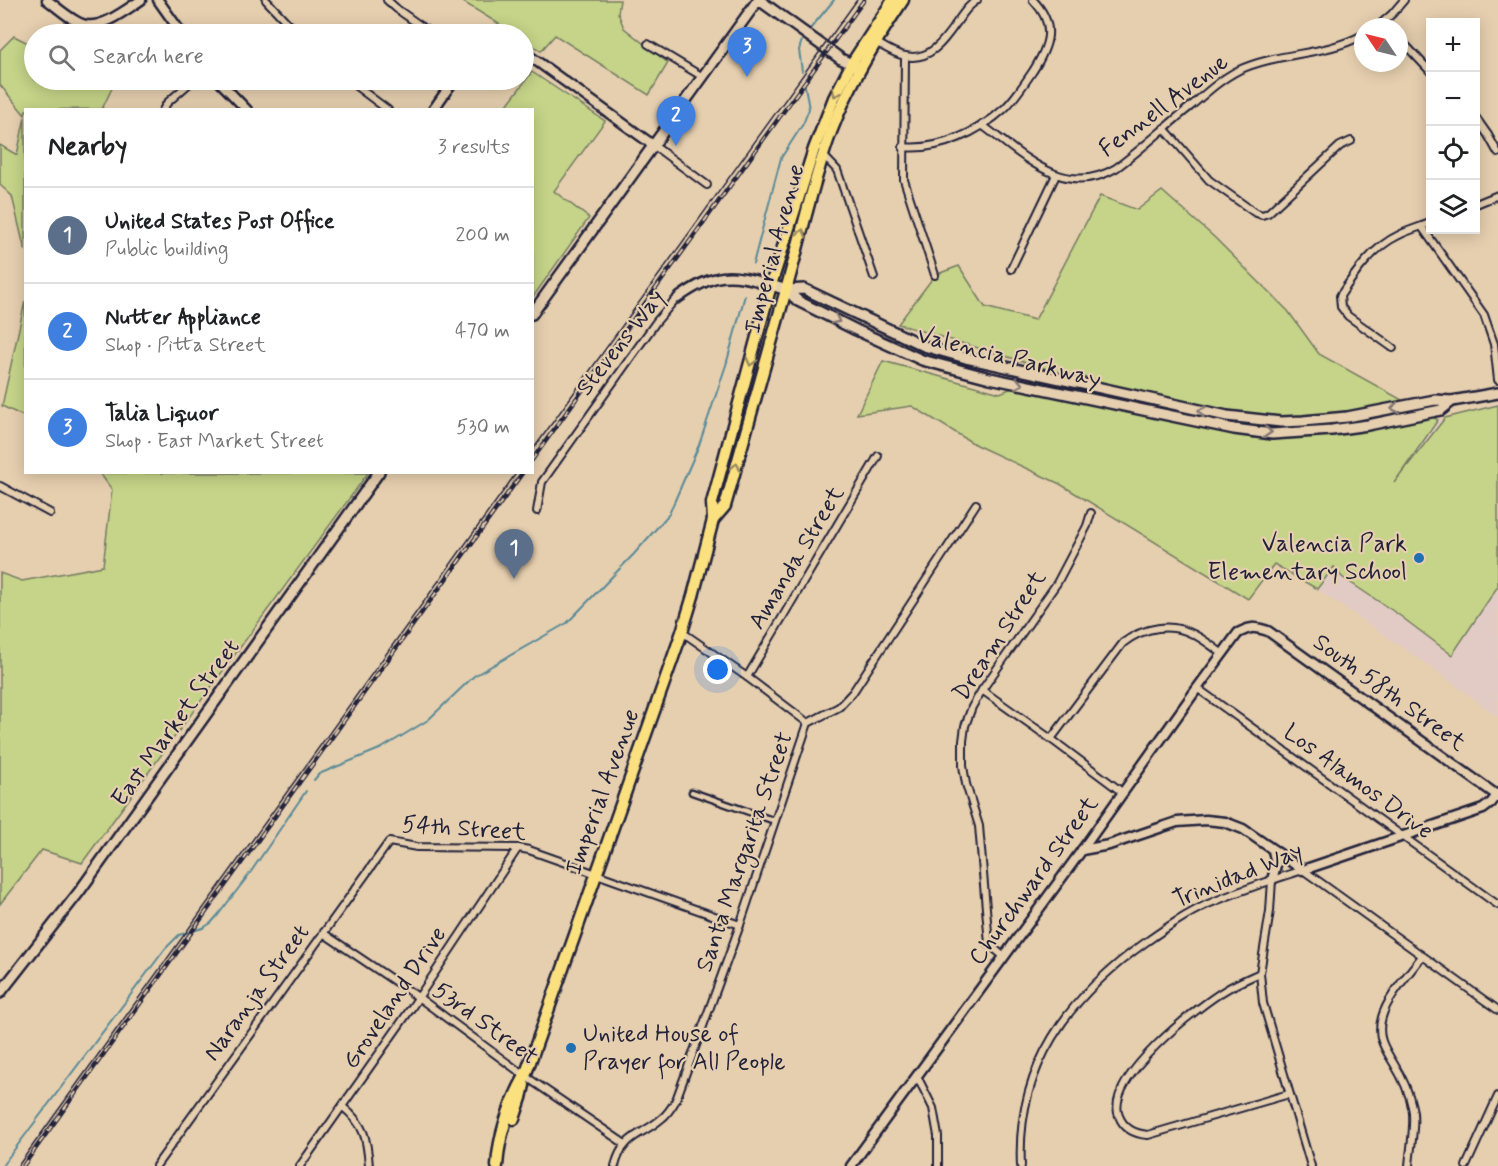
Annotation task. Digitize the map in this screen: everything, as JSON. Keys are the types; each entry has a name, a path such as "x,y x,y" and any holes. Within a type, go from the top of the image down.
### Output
{"main road":[{"path":"534,311 758,0 841,59 856,66"},
{"name":"Imperial Avenue","path":"713,520 725,506 787,290 834,98 872,40 893,0"},
{"name":"Imperial Avenue","path":"872,40 903,0"},
{"name":"Imperial Avenue","path":"504,1166 504,1155 525,1076 693,597 713,520 712,503 771,285 819,152"},
{"name":"Stevens Way","path":"771,285 787,290"},
{"name":"Valencia Parkway","path":"787,290 804,289 924,346 966,358 1227,416 1303,422 1347,417 1435,400 1452,401 1498,393"},
{"name":"Valencia Parkway","path":"787,290 798,301 922,360 1001,380 1234,429 1272,434 1332,430 1441,410 1452,401"},
{"name":"East Market Street","path":"0,993 79,892 378,474"},
{"name":"Imperial Avenue","path":"497,1166 504,1127 514,1096 525,1076"}],"street":[{"path":"47,0 84,24"},
{"path":"94,24 101,23 141,0"},
{"path":"158,0 175,24"},
{"path":"267,0 289,24"},
{"path":"387,0 418,24"},
{"path":"872,40 904,56 917,56 935,49 944,41 967,8 977,0"},
{"path":"903,147 920,147 960,136 982,125 1005,108 1044,54 1048,42 1048,28 1041,10 1033,0"},
{"path":"1391,18 1404,0"},
{"name":"Fennell Avenue","path":"1056,176 1074,179 1104,175 1116,168 1216,84 1237,71 1260,62 1329,49 1354,40"},
{"path":"648,44 703,77"},
{"path":"1408,47 1426,66"},
{"path":"904,56 904,180 935,275"},
{"path":"534,59 707,185"},
{"path":"164,108 182,90"},
{"path":"228,90 245,108"},
{"path":"361,90 384,108"},
{"path":"434,108 447,90"},
{"path":"1480,124 1498,153"},
{"path":"982,125 1056,176 1011,269"},
{"path":"1164,128 1209,180 1254,212 1262,214 1268,213 1340,146 1352,141"},
{"path":"819,152 837,170 874,277"},
{"path":"1480,202 1498,195"},
{"path":"1393,348 1348,316 1341,307 1340,296 1371,256 1384,244 1398,235 1426,225"},
{"path":"1422,227 1484,315 1494,344 1498,380"},
{"name":"Stevens Way","path":"537,511 542,482 656,322 673,302 708,279 732,275 771,285"},
{"name":"Amanda Street","path":"747,677 878,456"},
{"path":"0,486 50,513"},
{"name":"Santa Margarita Street","path":"615,1166 625,1144 639,1132 660,1121 670,1111 676,1100 740,925 808,723 839,707 853,692 976,504"},
{"name":"Dream Street","path":"1003,956 989,944 979,826 963,766 965,726 982,690 1057,583 1087,526 1091,513"},
{"path":"1052,739 1123,643 1136,634 1159,627 1176,628 1198,636 1223,654"},
{"name":"Churchward Street","path":"851,1166 1082,850 1197,688 1239,633 1246,628 1255,627"},
{"name":"South 58th Street","path":"1255,627 1268,631 1498,795"},
{"path":"682,632 808,723"},
{"name":"Los Alamos Drive","path":"1197,688 1498,905"},
{"path":"982,690 1122,792"},
{"path":"692,792 775,821"},
{"name":"Trinidad Way","path":"1021,1166 1022,1128 1031,1085 1043,1052 1052,1036 1086,993 1120,961 1177,921 1208,904 1483,809 1498,795"},
{"path":"1082,850 1109,845 1177,822 1206,820 1225,822 1243,829 1274,850 1498,1010"},
{"name":"54th Street","path":"389,842 417,848 518,848 529,850 740,925"},
{"name":"Naranja Street","path":"156,1166 389,842"},
{"name":"Groveland Drive","path":"300,1166 412,1007 518,848"},
{"path":"1274,850 1276,865 1260,973 1263,1004 1311,1166"},
{"name":"53rd Street","path":"323,933 418,997 525,1076 625,1144"},
{"path":"1408,1166 1413,1108 1407,1089 1384,1049 1380,1027 1390,1000 1422,956"},
{"path":"1260,973 1228,988 1210,1000 1160,1042 1144,1058 1122,1089 1117,1103 1118,1113 1123,1123 1132,1131 1148,1135 1289,1094"},
{"path":"917,1076 933,1108 938,1136 938,1166"},
{"path":"1466,1166 1498,1096"},
{"path":"343,1107 364,1132 369,1166"}],"shaded area":[{"name":"Valencia Park Elementary School","path":"1498,403 1498,717 1439,673 1317,589 1438,420"}],"green space":[{"path":"460,0 620,0 618,13 624,28 668,63 649,95 555,35 541,51 534,46 534,24 499,24"},
{"path":"14,36 24,41 24,90 111,90 102,108 24,108 24,114 0,85 0,50"},
{"path":"534,73 605,121 554,191 589,218 534,296 534,108 505,108 518,90 534,90"},
{"path":"24,122 24,247 12,196 0,185 0,145 17,155"},
{"path":"1162,191 1214,237 1288,311 1319,354 1438,420 1394,483 1445,418 1498,405 1498,586 1452,655 1399,615 1342,577 1334,567 1317,589 1274,564 1248,599 1060,484 976,445 912,406 857,414 883,361 1000,393 1055,371 898,324 935,275 959,266 985,307 1035,320 1100,196 1137,210"},
{"path":"24,306 24,416 2,406"},
{"path":"101,474 367,474 82,863 42,850 0,904 0,573 22,581 103,566 112,490"}],"waterway":[{"path":"810,29 834,0"},
{"path":"802,40 799,50 802,71"},
{"path":"753,264 781,158 803,124 809,109 805,86"},
{"path":"314,780 319,774 382,748 428,720 474,676 567,623 634,554 669,514 699,445 726,365 745,295"},
{"path":"2,1166 165,949 179,935 203,928 211,923 248,876 306,791"}],"tram line":[{"path":"534,448 857,0"},
{"path":"18,1166 516,474"}],"railway":[{"path":"534,457 864,0"},
{"path":"23,1166 522,474"}],"place":[{"name":"Talia Liquor","path":"747,77"},
{"name":"Nutter Appliance","path":"676,146"},
{"name":"Valencia Park Elementary School","path":"1419,558"},
{"name":"United States Post Office","path":"514,579"},
{"name":"United House of Prayer for All People","path":"571,1048"}]}
